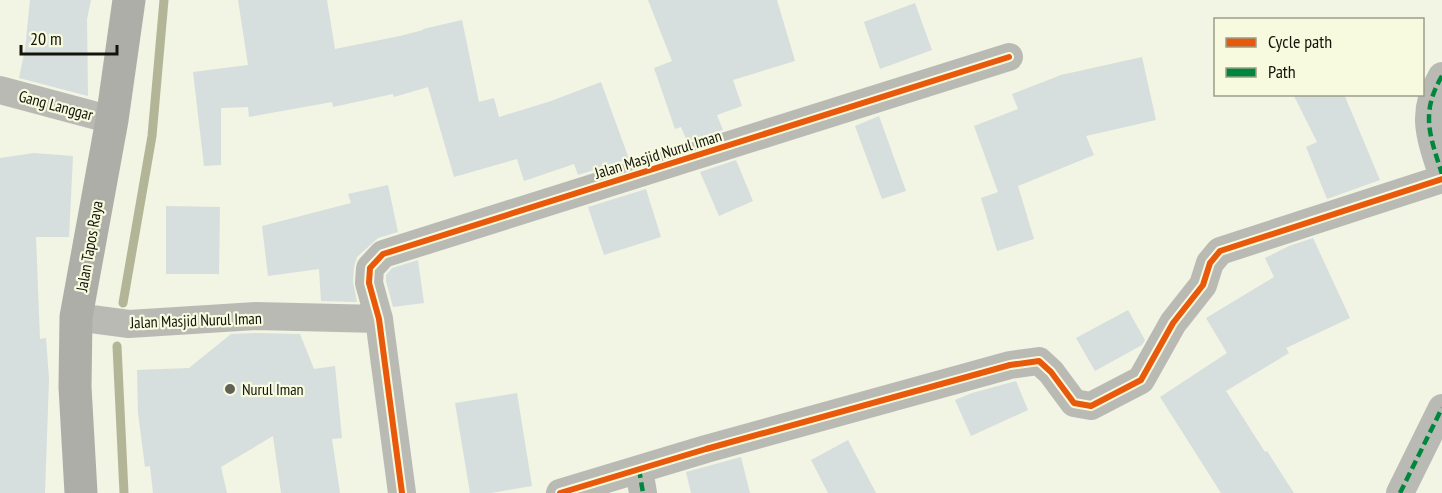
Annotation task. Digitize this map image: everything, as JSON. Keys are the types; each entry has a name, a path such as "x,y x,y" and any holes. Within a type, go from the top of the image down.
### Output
{"main road":[{"name":"Jalan Tapos Raya","path":"81,493 75,387 76,317 112,120 129,0"}],"street":[{"name":"Jalan Masjid Nurul Iman","path":"76,317 129,324 256,316 379,319 369,283 370,268 383,254 1010,57"},
{"path":"560,493 641,481 1010,365 1039,361 1051,372 1074,403 1091,406 1141,380 1173,323 1203,285 1209,263 1220,251 1442,176 1428,125 1428,111 1432,95 1442,76"},
{"name":"Gang Langgar","path":"0,90 112,120"},
{"path":"379,319 402,493"},
{"path":"1400,493 1442,408"}],"building":[{"path":"30,0 91,0 87,19 88,96 19,78 25,49"},
{"path":"238,0 327,0 335,49 462,20 479,102 494,98 499,117 601,82 629,159 578,175 574,164 524,181 517,159 454,177 428,87 394,97 393,94 333,107 332,102 249,117 248,107 221,108 221,165 204,166 193,72 248,65"},
{"path":"648,0 777,0 795,61 733,80 742,106 717,115 723,130 687,141 681,127 675,129 654,68 672,61"},
{"path":"915,3 932,50 880,69 864,22"},
{"path":"1142,57 1156,120 1086,136 1094,155 1018,186 1034,239 997,251 981,198 998,192 974,126 1018,109 1012,94 1061,75"},
{"path":"1294,96 1345,96 1380,180 1327,199 1306,147 1317,142"},
{"path":"879,116 906,191 882,199 855,126"},
{"path":"34,153 73,156 69,237 36,237 40,339 46,338 49,379 45,493 0,493 0,158"},
{"path":"736,160 753,201 719,216 700,172"},
{"path":"388,185 398,232 378,238 357,257 353,282 357,302 321,301 319,269 268,276 262,226 351,203 348,194"},
{"path":"646,189 661,237 604,255 588,207"},
{"path":"166,206 220,207 219,274 166,274"},
{"path":"1313,238 1350,318 1286,348 1289,353 1226,391 1294,493 1221,493 1160,397 1227,353 1206,318 1274,277 1265,258 1289,246"},
{"path":"418,260 424,303 393,307 386,275 392,268"},
{"path":"1128,310 1145,340 1142,345 1095,371 1076,338"},
{"path":"231,334 300,334 314,369 335,366 342,438 332,439 340,493 281,493 273,436 221,467 227,493 153,493 150,466 145,467 138,413 137,370 189,368"},
{"path":"1016,381 1028,410 971,436 955,400"},
{"path":"517,393 532,486 491,493 470,493 455,403"},
{"path":"848,440 876,493 828,493 811,460"},
{"path":"741,457 750,493 691,493 686,472"}],"waterway":[{"path":"123,303 152,136 164,0"},
{"path":"117,346 124,493"}],"marked path":[{"path":"1442,76 1435,89 1429,113 1431,136 1442,174"},
{"path":"1400,493 1442,408"},
{"path":"639,469 643,493"}],"cycle path":[{"path":"402,493 379,319 369,283 370,268 383,254 1009,57"},
{"path":"560,493 706,449 1010,365 1039,361 1051,372 1074,403 1091,406 1141,380 1173,323 1203,285 1210,263 1220,251 1442,179"}],"place":[{"name":"Nurul Iman","path":"230,389"}]}
